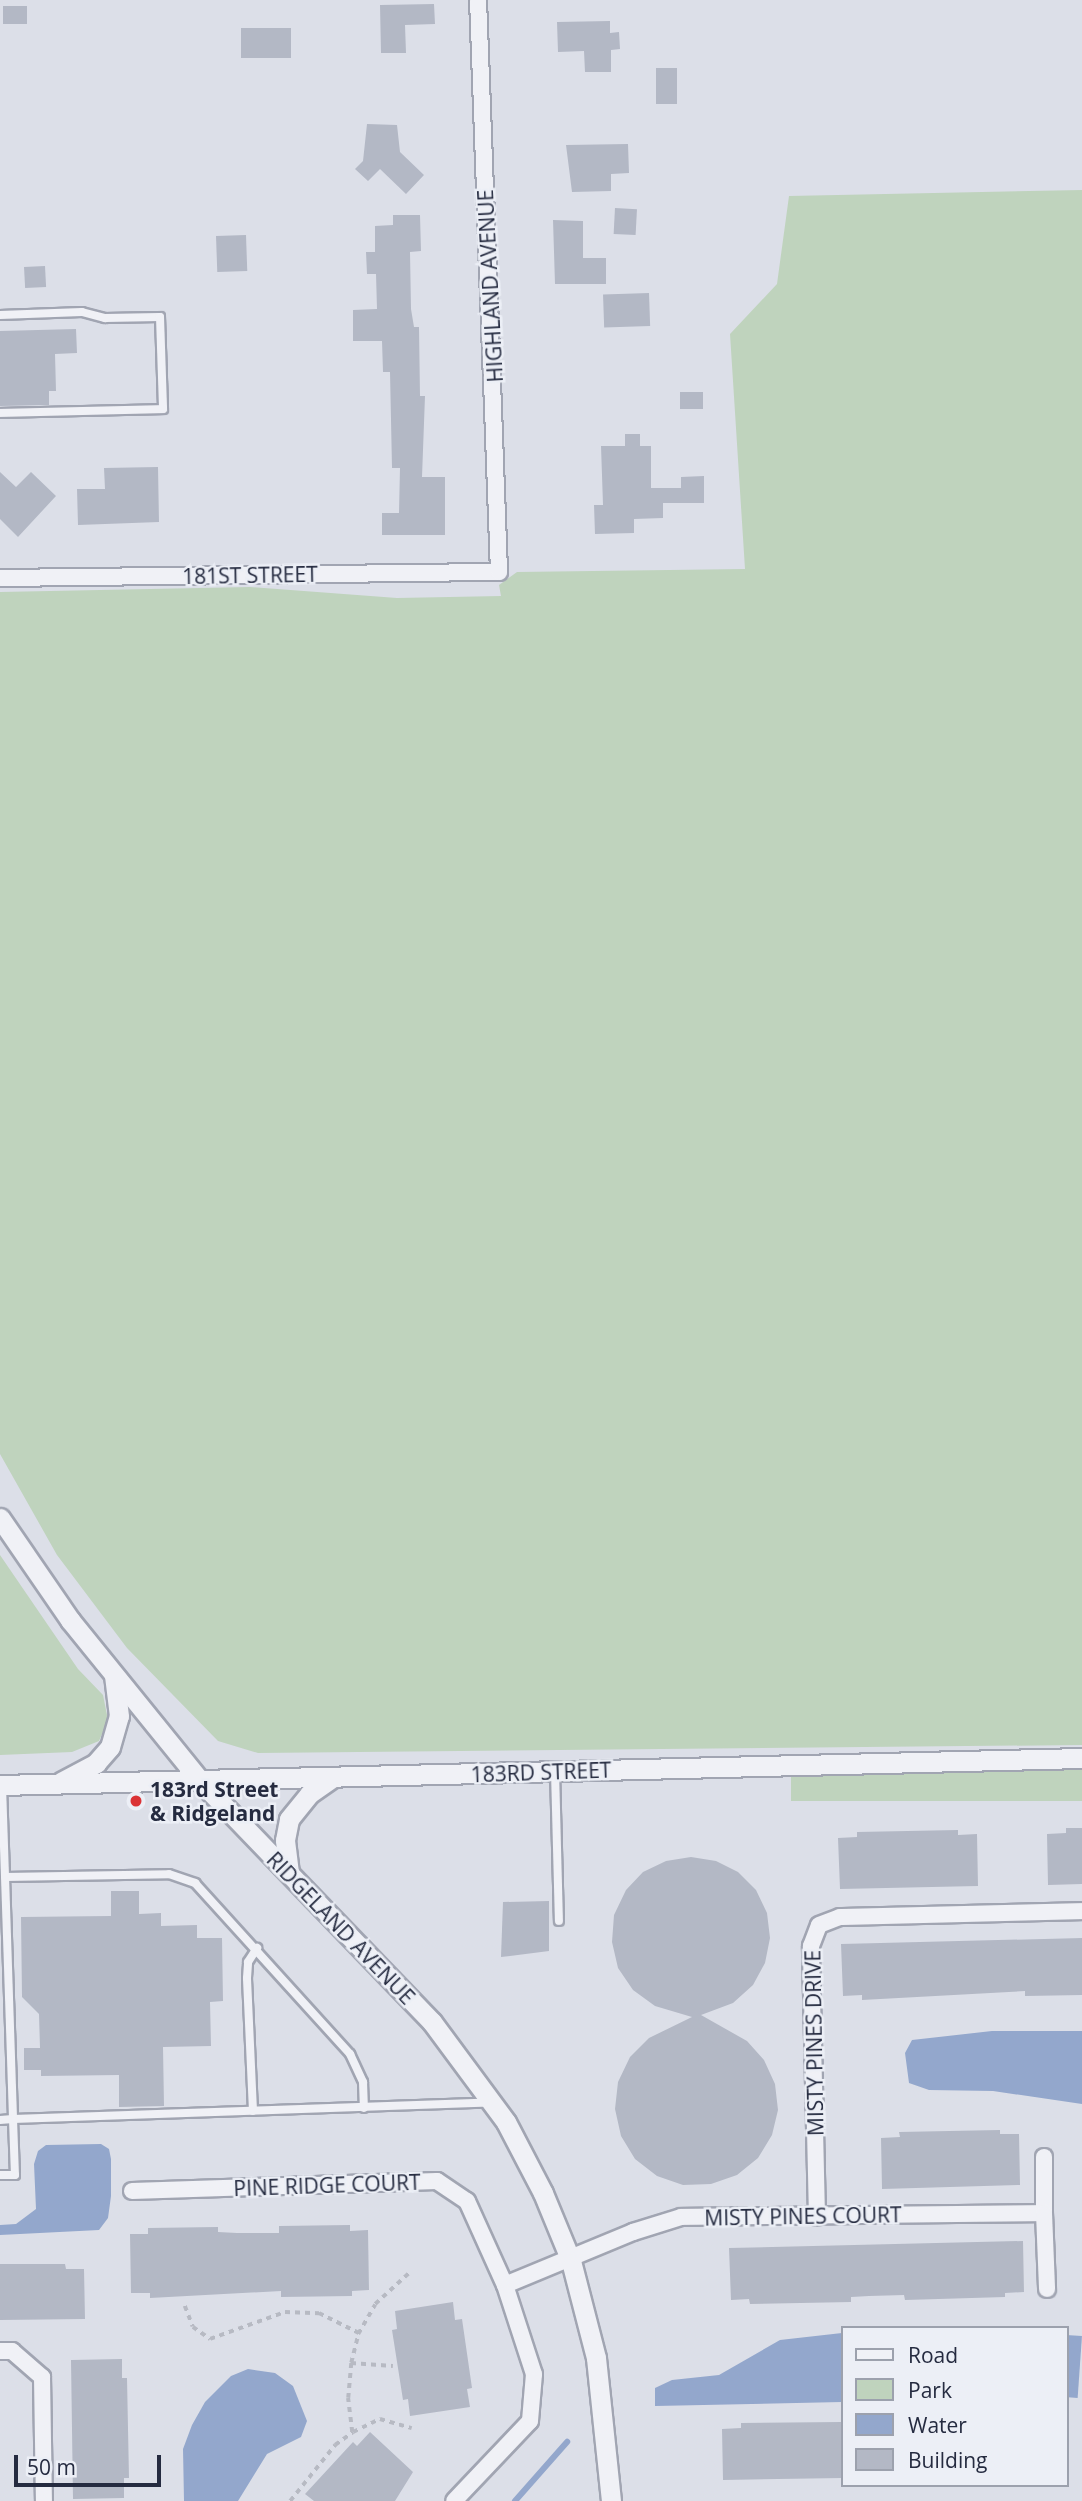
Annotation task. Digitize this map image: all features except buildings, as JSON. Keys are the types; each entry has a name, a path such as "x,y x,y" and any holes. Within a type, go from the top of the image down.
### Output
{"street":[{"name":"HIGHLAND AVENUE","path":"478,0 499,572"},
{"name":"181ST STREET","path":"0,578 499,572"},
{"name":"RIDGELAND AVENUE","path":"0,1518 70,1620 201,1782 432,2022 492,2101 544,2193 571,2261 596,2358 611,2501"},
{"path":"58,1784 96,1762 110,1747 119,1716 114,1674"},
{"name":"183RD STREET","path":"1,1785 1082,1758"},
{"path":"289,1873 285,1840 289,1819 309,1794 333,1778"},
{"name":"MISTY PINES DRIVE","path":"817,2217 811,1947 819,1924 841,1917 1082,1912"},
{"path":"1044,2157 1047,2289"},
{"name":"PINE RIDGE COURT","path":"132,2191 437,2181 467,2202 505,2285 534,2374 530,2421 454,2501"},
{"name":"MISTY PINES COURT","path":"505,2285 571,2261 633,2232 681,2217 1044,2213"},
{"path":"0,2351 12,2351 43,2376 44,2501"}],"lane":[{"path":"0,315 82,312 105,318 160,317 163,409 0,413"},
{"path":"555,1771 559,1921"},
{"path":"0,2175 15,2175 11,2065 5,2011 5,1877 1,1785"},
{"path":"5,1877 183,1877 208,1892 350,2054 363,2082 364,2108"},
{"path":"253,2111 247,1978 248,1962 257,1948"},
{"path":"0,2065 11,2065"},
{"path":"0,2120 492,2101"}],"path":[{"path":"352,2432 348,2398 351,2363 359,2333 375,2304 411,2273"},
{"path":"185,2306 193,2327 210,2339 285,2312 319,2313 359,2333"},
{"path":"351,2363 393,2366"},
{"path":"290,2501 335,2445 352,2432 380,2419 412,2428"}],"green space":[{"path":"1082,190 1082,1745 258,1753 218,1741 127,1648 57,1555 0,1454 0,592 250,587 397,598 501,596 499,585 517,572 745,569 730,334 777,284 789,196"},
{"path":"0,1555 78,1669 103,1695 108,1720 99,1741 72,1752 0,1755"},
{"path":"791,1770 1082,1770 1082,1801 791,1801"}],"water":[{"path":"992,2031 1082,2031 1082,2104 993,2091 929,2090 909,2083 905,2053 912,2040"},
{"path":"101,2144 109,2149 111,2159 111,2196 108,2218 99,2230 0,2235 0,2225 16,2224 36,2209 34,2164 38,2151 46,2145"},
{"path":"841,2333 841,2402 655,2406 655,2388 672,2380 719,2375 780,2340"},
{"path":"1068,2335 1082,2336 1078,2398 1068,2397"},
{"path":"248,2369 275,2373 293,2386 307,2421 301,2437 267,2454 238,2501 184,2501 183,2449 192,2425 205,2402 231,2376"}],"waterway":[{"path":"515,2501 567,2442"}],"place":[{"name":"183rd Street & Ridgeland","path":"136,1801"}]}
